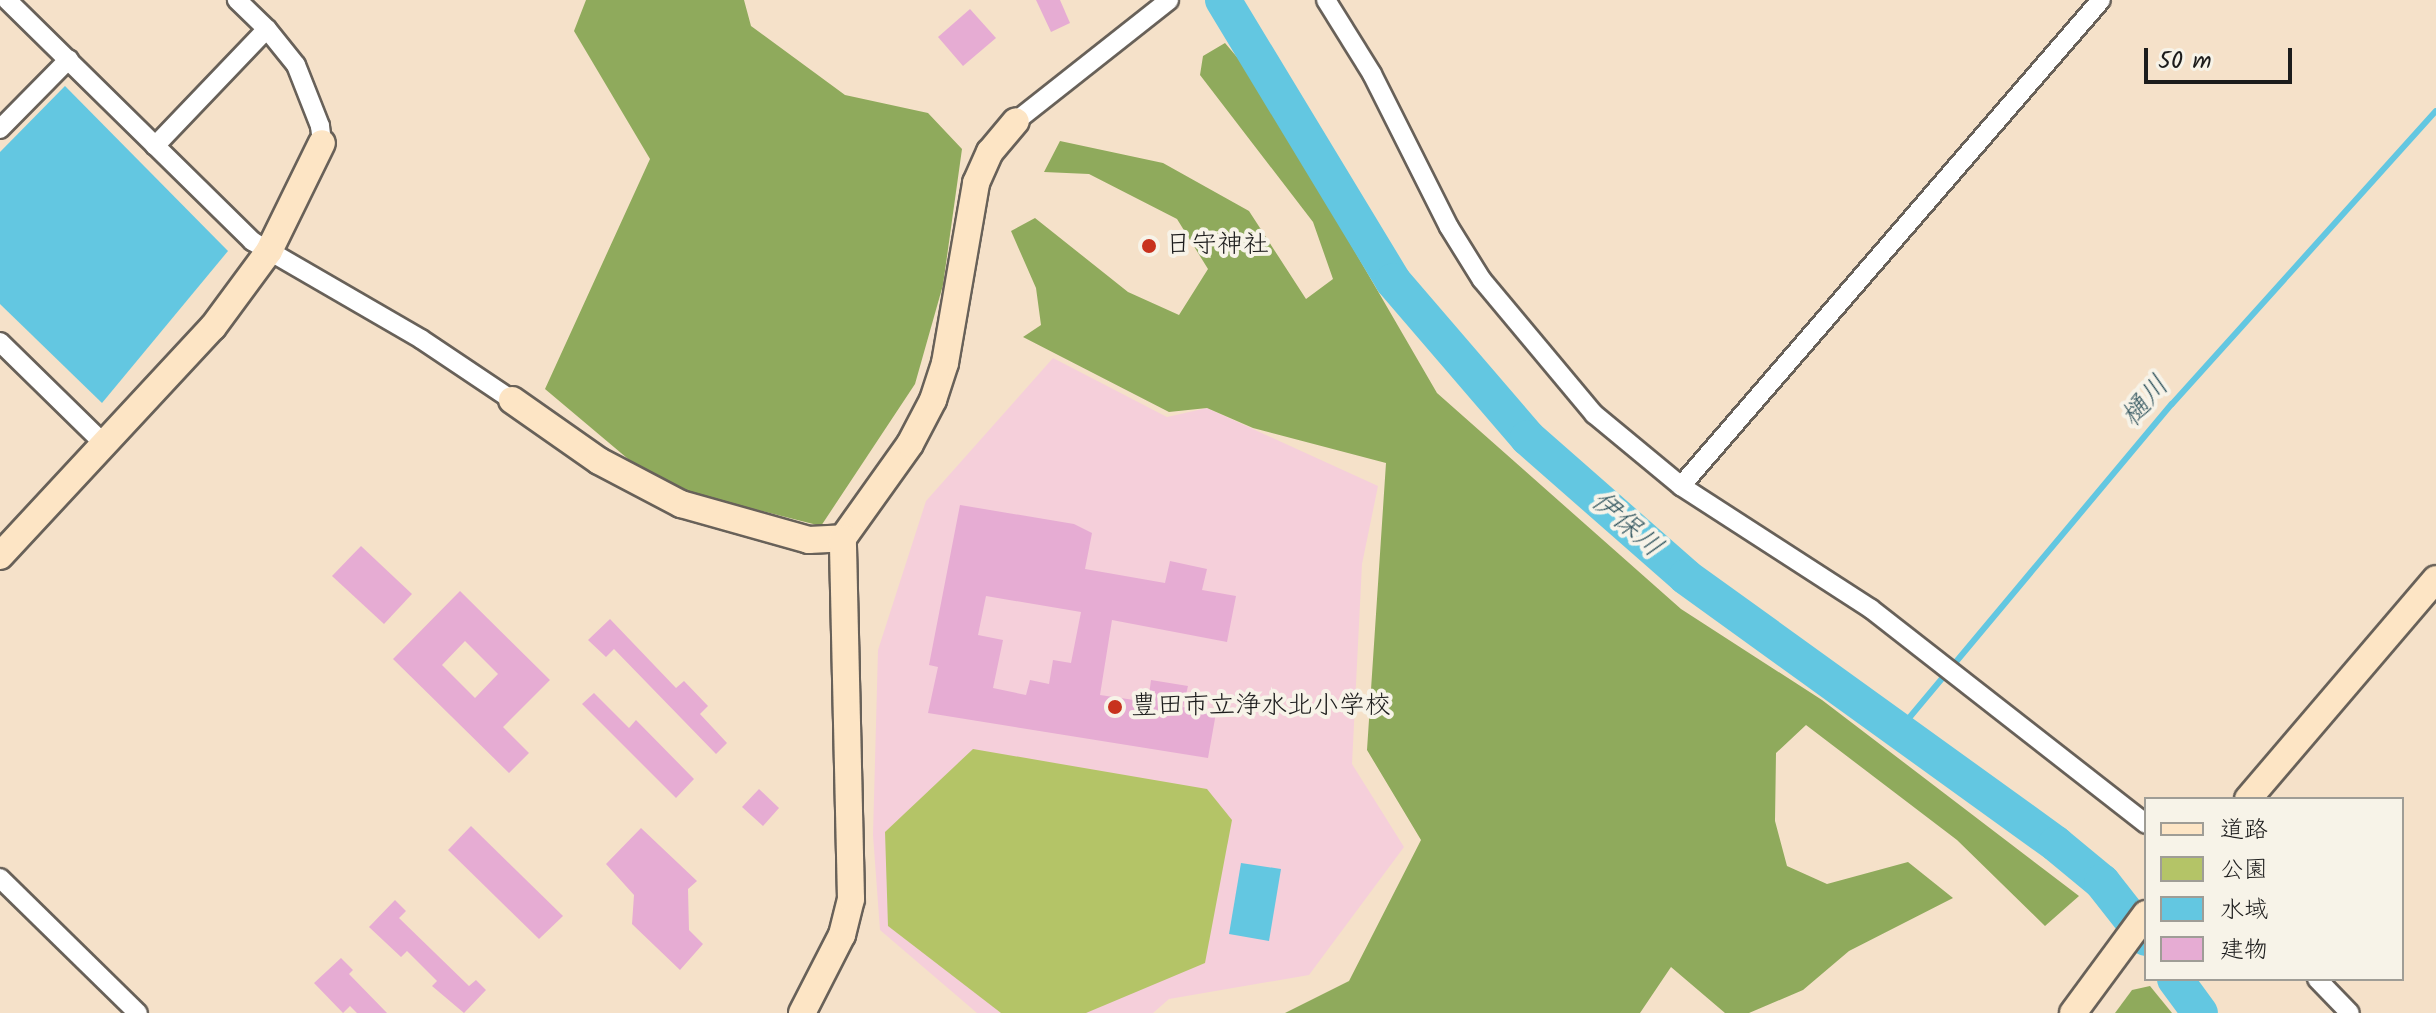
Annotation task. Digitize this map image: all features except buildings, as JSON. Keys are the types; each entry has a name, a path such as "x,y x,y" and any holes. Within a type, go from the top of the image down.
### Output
{"street":[{"path":"2,548 213,327 269,251 298,201 322,143 320,126 296,65 267,29 237,0"},
{"path":"802,1013 842,935 851,899 843,538 910,444 933,400 945,363 976,183 990,152 1016,121 1169,0"},
{"path":"1326,0 1372,74 1449,227 1482,280 1594,414 1681,486 1871,609 2144,822"},
{"path":"1681,486 2101,0"},
{"path":"13,2 252,241 421,339 599,461 681,504 809,540 843,538"},
{"path":"155,146 267,29"},
{"path":"0,129 69,59"},
{"path":"0,342 103,443"},
{"path":"2250,797 2436,579"},
{"path":"0,878 138,1013"},
{"path":"2073,1013 2090,984 2144,916"},
{"path":"2319,981 2350,1013"}],"shaded area":[{"name":"豊田市立浄水北小学校","path":"1053,358 1167,417 1207,408 1378,486 1362,564 1352,764 1404,847 1309,975 1169,999 1153,1013 977,1013 880,930 873,835 878,650 926,501"}],"green space":[{"path":"586,0 744,0 751,26 845,95 928,113 962,149 943,285 915,384 821,526 659,485 545,389 650,159 574,31"},
{"path":"1225,43 1253,76 1437,393 1681,609 1822,700 2079,896 2045,926 1957,840 1806,725 1776,753 1775,821 1787,866 1827,884 1908,862 1953,898 1849,951 1803,990 1749,1013 1725,1013 1671,967 1640,1013 1285,1013 1349,981 1421,840 1367,750 1386,463 1253,428 1207,408 1169,412 1023,337 1041,325 1036,288 1011,231 1035,218 1128,292 1179,315 1208,269 1177,219 1089,174 1044,172 1060,141 1163,163 1249,211 1306,299 1333,279 1313,222 1200,75 1203,56"},
{"path":"973,749 1207,789 1232,820 1205,963 1086,1013 1001,1013 888,926 885,832"},
{"path":"2150,986 2172,1013 2115,1013 2132,990"}],"water":[{"path":"65,86 228,251 102,403 0,304 0,152"},
{"path":"1241,863 1281,869 1269,941 1229,934"}],"waterway":[{"name":"伊保川","path":"1223,0 1393,281 1528,438 1686,577 2056,844 2102,882 2144,935"},
{"name":"樋川","path":"1899,730 2172,404 2436,111"},
{"name":"伊保川","path":"2176,981 2200,1013"}],"place":[{"name":"日守神社","path":"1149,246"},
{"name":"豊田市立浄水北小学校","path":"1115,707"}]}
